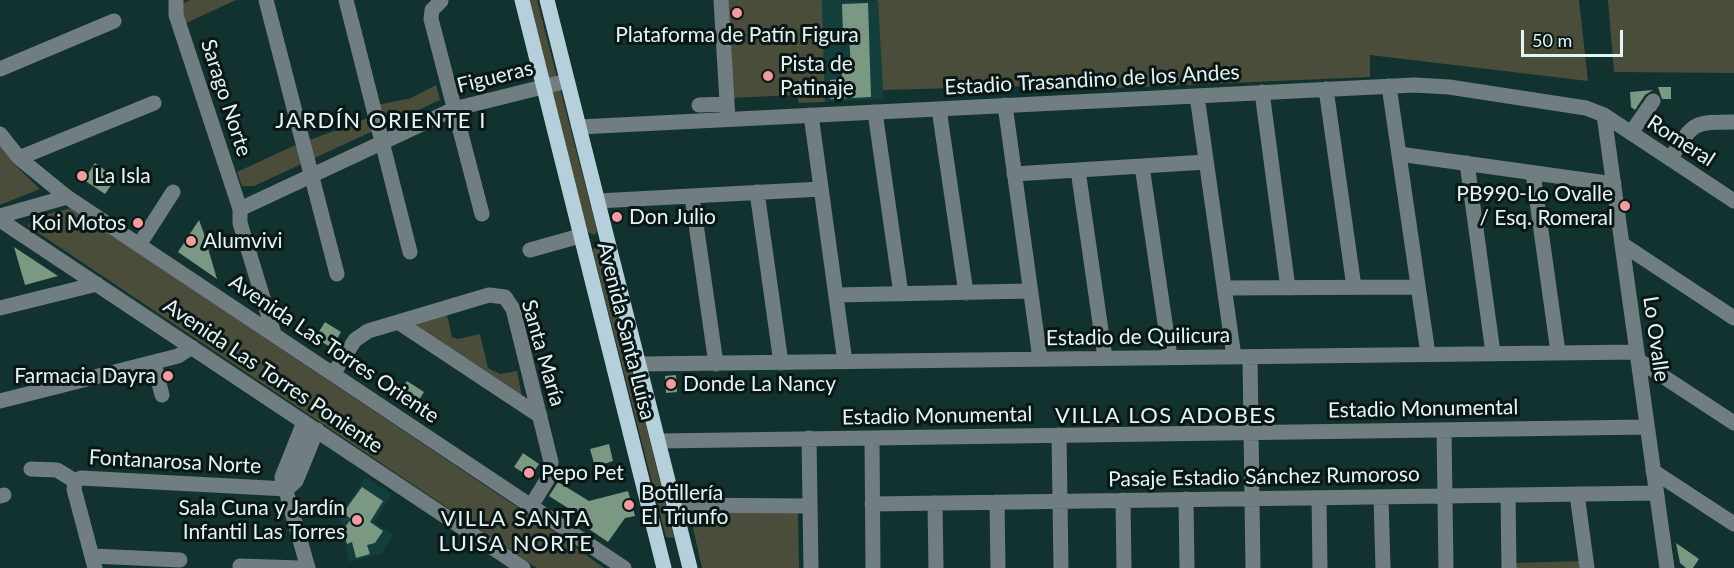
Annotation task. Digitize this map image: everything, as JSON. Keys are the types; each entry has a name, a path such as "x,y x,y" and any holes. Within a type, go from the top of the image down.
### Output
{"main road":[{"name":"Avenida Santa Luisa","path":"522,0 664,568"},
{"name":"Avenida Santa Luisa","path":"547,0 690,568"},
{"path":"579,231 586,242 595,243 603,220"}],"street":[{"name":"Sarago Norte","path":"176,0 176,15 240,208 240,223 274,334"},
{"path":"266,0 337,274"},
{"path":"346,0 410,252"},
{"path":"721,0 728,119"},
{"path":"441,1 432,10 431,19 482,214"},
{"path":"0,69 114,21"},
{"name":"Figueras","path":"240,208 454,109 567,81"},
{"path":"1389,86 1428,354"},
{"name":"Estadio Trasandino de los Andes","path":"579,127 1389,86 1449,87 1564,102 1604,116"},
{"path":"1326,89 1354,287"},
{"path":"1262,93 1288,288"},
{"path":"1197,96 1234,357"},
{"path":"1631,133 1653,101"},
{"path":"19,158 154,103"},
{"path":"699,105 727,104"},
{"path":"1005,105 1040,359"},
{"path":"939,109 966,292"},
{"path":"875,112 901,294"},
{"path":"811,115 845,362"},
{"name":"Romeral","path":"1604,116 1734,201"},
{"name":"Lo Ovalle","path":"1604,116 1667,568"},
{"path":"1670,159 1693,126 1701,122 1734,122"},
{"name":"Avenida Las Torres Oriente","path":"0,134 19,158 67,197 624,568"},
{"path":"1399,154 1614,184"},
{"path":"1014,174 1206,162"},
{"path":"1467,163 1493,353"},
{"path":"1142,166 1170,357"},
{"path":"1078,170 1104,358"},
{"path":"1533,173 1558,352"},
{"path":"598,201 821,189"},
{"path":"140,245 173,192"},
{"path":"757,192 781,363"},
{"path":"692,196 716,364"},
{"path":"0,218 67,197"},
{"name":"Avenida Las Torres Poniente","path":"0,218 311,426 500,562 523,568"},
{"path":"530,250 579,231"},
{"path":"1622,244 1734,318"},
{"path":"0,308 98,284"},
{"path":"1224,288 1418,287"},
{"path":"836,295 1030,291"},
{"name":"Santa María","path":"333,374 360,335 489,295 505,297 513,309 551,469 531,506"},
{"path":"398,322 540,416"},
{"path":"0,401 154,363 184,354 192,347"},
{"name":"Estadio de Quilicura","path":"640,364 1558,352 1637,356"},
{"path":"1637,356 1734,423"},
{"path":"1250,357 1253,568"},
{"path":"154,363 162,395"},
{"path":"308,568 282,477 311,426"},
{"name":"Estadio Monumental","path":"659,441 1647,427"},
{"path":"1444,430 1446,568"},
{"path":"1059,435 1061,568"},
{"path":"809,438 811,568"},
{"path":"872,438 873,568"},
{"name":"Fontanarosa Norte","path":"31,469 57,470 75,481 81,478 286,489"},
{"path":"1653,471 1734,524"},
{"path":"75,481 74,489 94,562 180,560"},
{"name":"Pasaje Estadio Sánchez Rumoroso","path":"872,504 1656,493"},
{"path":"1577,494 1587,568"},
{"path":"1508,495 1509,568"},
{"path":"1382,497 1383,568"},
{"path":"1319,498 1320,568"},
{"path":"1123,500 1124,568"},
{"path":"1186,500 1187,568"},
{"path":"997,502 998,568"},
{"path":"935,503 936,568"},
{"path":"675,505 810,506"},
{"path":"240,566 300,568"}],"shaded area":[{"path":"822,0 878,1 884,99 825,102"},
{"name":"Sala Cuna y Jardín Infantil Las Torres","path":"365,477 392,494 374,522 393,534 381,554 349,562 339,517"}],"green space":[{"path":"190,0 236,0 184,24 178,6"},
{"path":"525,0 537,0 595,223 597,232 594,235 588,232"},
{"path":"725,0 822,0 825,102 799,103 797,95 730,98"},
{"path":"874,0 1579,0 1588,81 1370,55 1370,77 1070,90 1069,85 883,90 878,1"},
{"path":"1608,0 1734,0 1734,73 1614,72"},
{"path":"436,85 440,100 254,186 242,186 237,172 291,147 379,114 377,105 411,98"},
{"path":"0,145 13,163 40,189 0,205"},
{"path":"71,208 553,531 604,568 537,568 28,226 32,218"},
{"path":"601,245 674,538 666,537 593,252 593,249"},
{"path":"447,315 452,337 458,339 480,334 488,368 500,374 517,371 522,397 411,323"},
{"path":"689,510 798,510 799,568 702,568"},
{"path":"1581,561 1582,568 1513,568 1513,563"}],"building":[{"path":"868,3 871,97 830,99 830,80 842,79 842,71 851,71 849,32 843,33 842,4"},
{"path":"1658,87 1671,87 1671,99 1662,99"},
{"path":"1653,90 1645,95 1635,110 1631,107 1630,92"},
{"path":"95,163 116,178 105,194 84,180"},
{"path":"199,220 203,231 217,279 178,252"},
{"path":"14,247 58,276 25,285"},
{"path":"325,322 341,332 332,348 315,338"},
{"name":"Donde La Nancy","path":"676,375 677,392 666,393 665,376"},
{"path":"407,381 424,392 416,405 398,394"},
{"path":"609,444 613,461 595,467 590,449"},
{"path":"523,453 539,464 530,477 514,467"},
{"path":"558,482 589,501 628,491 635,516 625,518 608,542 589,529 593,524 549,496"},
{"path":"362,487 383,501 370,522 383,531 375,543 367,545 370,554 356,558 352,542 347,544 343,530 351,519 343,513"},
{"path":"1676,543 1699,559 1693,568 1686,568 1680,563"}],"place":[{"name":"Plataforma de Patín Figura","path":"737,13"},
{"name":"Pista de Patinaje","path":"768,76"},
{"name":"La Isla","path":"82,176"},
{"name":"PB990-Lo Ovalle / Esq. Romeral","path":"1625,206"},
{"name":"Don Julio","path":"617,217"},
{"name":"Koi Motos","path":"138,223"},
{"name":"Alumvivi","path":"191,241"},
{"name":"Farmacia Dayra","path":"168,376"},
{"name":"Donde La Nancy","path":"671,384"},
{"name":"Pepo Pet","path":"529,473"},
{"name":"Botillería El Triunfo","path":"629,505"},
{"name":"Sala Cuna y Jardín Infantil Las Torres","path":"357,520"}],"district":[{"name":"JARDÍN ORIENTE I","path":"381,121"},
{"name":"VILLA LOS ADOBES","path":"1166,416"},
{"name":"VILLA SANTA LUISA NORTE","path":"516,532"}]}
